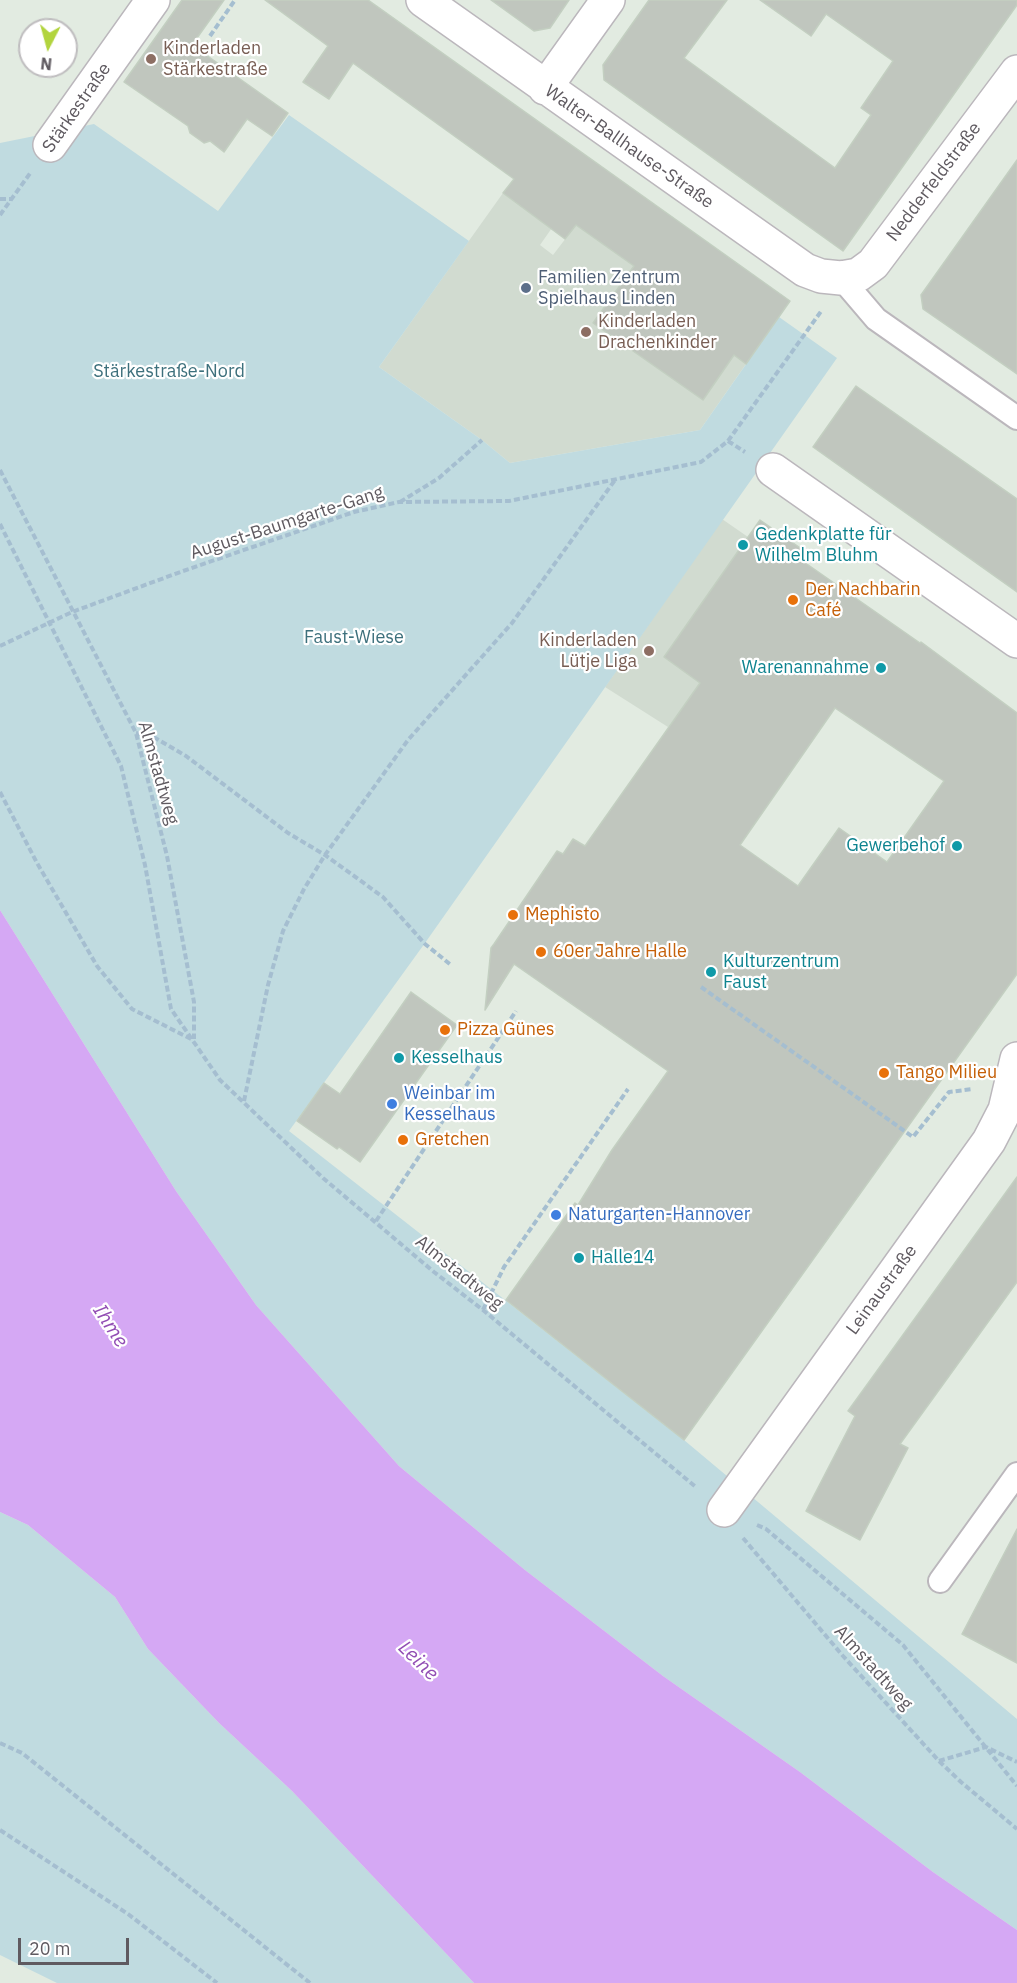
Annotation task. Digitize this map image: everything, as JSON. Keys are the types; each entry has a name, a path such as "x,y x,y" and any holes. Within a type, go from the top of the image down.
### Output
{"street":[{"name":"Stärkestraße","path":"50,145 133,48 153,0"},
{"name":"Walter-Ballhause-Straße","path":"423,0 805,270 821,276 841,278"},
{"path":"545,88 608,0"},
{"name":"Nedderfeldstraße","path":"841,278 858,275 873,264 1017,72"},
{"path":"773,470 1017,641"},
{"name":"Leinaustraße","path":"724,1510 989,1141 1011,1114 1017,1059"}],"lane":[{"path":"841,278 876,319 1017,418"},
{"path":"940,1581 1017,1474"}],"path":[{"path":"210,36 235,0"},
{"name":"Stärkestraße","path":"0,215 50,145"},
{"path":"0,200 11,199"},
{"name":"August-Baumgarte-Gang","path":"0,646 72,612 354,512 399,502 509,501 701,462 728,441 817,320 841,278"},
{"path":"399,502 439,478 482,440"},
{"name":"Almstadtweg","path":"0,470 136,733 168,856 194,1002 194,1040"},
{"path":"243,1102 268,985 283,931 304,889 325,855 408,740 512,623 615,480"},
{"name":"Almstadtweg","path":"0,524 120,766 145,865 171,1009 220,1080 323,1178 434,1272 724,1510 766,1529 903,1645 1017,1786"},
{"path":"136,733 152,736 186,756 288,833 325,855 383,897 425,944 451,965"},
{"path":"0,792 37,863 96,966 132,1009 194,1040"},
{"path":"700,987 913,1137 949,1092 982,1088 1011,1114"},
{"path":"376,1221 516,1011"},
{"path":"483,1310 504,1268 628,1089"},
{"name":"Almstadtweg","path":"724,1510 751,1549 843,1656 939,1761 1017,1829"},
{"path":"0,1743 22,1753 310,1983"},
{"path":"939,1761 986,1747 1017,1762"},
{"path":"0,1830 128,1914 217,1983"}],"shaded area":[{"name":"Kinderladen Drachenkinder","path":"503,193 528,211 561,215 540,245 553,255 576,225 605,245 641,195 790,301 700,430 510,463 482,440 379,367"},
{"path":"722,519 748,537 664,657 702,684 668,727 605,687"}],"green space":[{"path":"289,115 469,241 379,367 482,440 510,463 700,430 779,317 837,358 425,943 289,1131 684,1440 1017,1719 1017,1930 933,1872 800,1772 663,1676 525,1570 399,1466 256,1305 176,1191 0,910 0,143 94,124 218,211"},
{"path":"0,1512 28,1525 115,1597 148,1649 219,1723 292,1791 474,1983 57,1983 0,1955"}],"water":[{"path":"0,910 176,1191 256,1305 399,1466 525,1570 663,1676 800,1772 933,1872 1017,1930 1017,1983 474,1983 292,1791 219,1723 148,1649 115,1597 28,1525 0,1512"}],"building":[{"path":"182,0 224,0 192,45 288,113 272,136 247,119 224,152 210,141 204,143 190,133 188,126 124,82"},
{"path":"265,0 368,0 790,301 746,364 734,355 703,400 593,323 634,266 576,225 565,239 503,193 514,179 353,63 329,99 303,82 328,46"},
{"path":"491,0 569,0 550,28 534,31"},
{"path":"649,0 727,0 684,58 835,168 871,115 861,108 893,61 826,14 811,36 760,0 1017,0 1017,5 843,251 604,80 603,65"},
{"path":"1017,160 1017,374 923,309 921,295"},
{"path":"856,386 1017,499 1017,592 813,447"},
{"path":"760,520 809,554 804,562 921,642 1017,713 1017,974 684,1440 506,1300 575,1203 578,1205 612,1150 668,1071 514,964 485,1010 491,948 557,851 563,854 573,839 585,846 700,683 664,657","holes":["835,708 944,781 887,862 839,828 798,886 740,845"]},
{"name":"Kesselhaus","path":"411,992 457,1025 360,1162 297,1121 324,1083 340,1094"},
{"path":"1017,1177 1017,1282 900,1444 908,1448 860,1540 806,1511 855,1416 848,1411"},
{"path":"1017,1529 1017,1663 962,1634"}],"place":[{"name":"Kinderladen Stärkestraße","path":"151,59"},
{"name":"Familien Zentrum Spielhaus Linden","path":"526,288"},
{"name":"Kinderladen Drachenkinder","path":"586,332"},
{"name":"Gedenkplatte für Wilhelm Bluhm","path":"743,545"},
{"name":"Der Nachbarin Café","path":"793,600"},
{"name":"Kinderladen Lütje Liga","path":"649,651"},
{"name":"Warenannahme","path":"881,668"},
{"name":"Gewerbehof","path":"957,846"},
{"name":"Mephisto","path":"513,915"},
{"name":"60er Jahre Halle","path":"541,952"},
{"name":"Kulturzentrum Faust","path":"711,972"},
{"name":"Pizza Günes","path":"445,1030"},
{"name":"Kesselhaus","path":"399,1058"},
{"name":"Tango Milieu","path":"884,1073"},
{"name":"Weinbar im Kesselhaus","path":"392,1104"},
{"name":"Gretchen","path":"403,1140"},
{"name":"Naturgarten-Hannover","path":"556,1215"},
{"name":"Halle14","path":"579,1258"}],"park label":[{"name":"Stärkestraße-Nord","path":"169,372"},
{"name":"Faust-Wiese","path":"354,638"}],"water label":[{"name":"Ihme","path":"110,1326"},
{"name":"Leine","path":"418,1661"}]}
